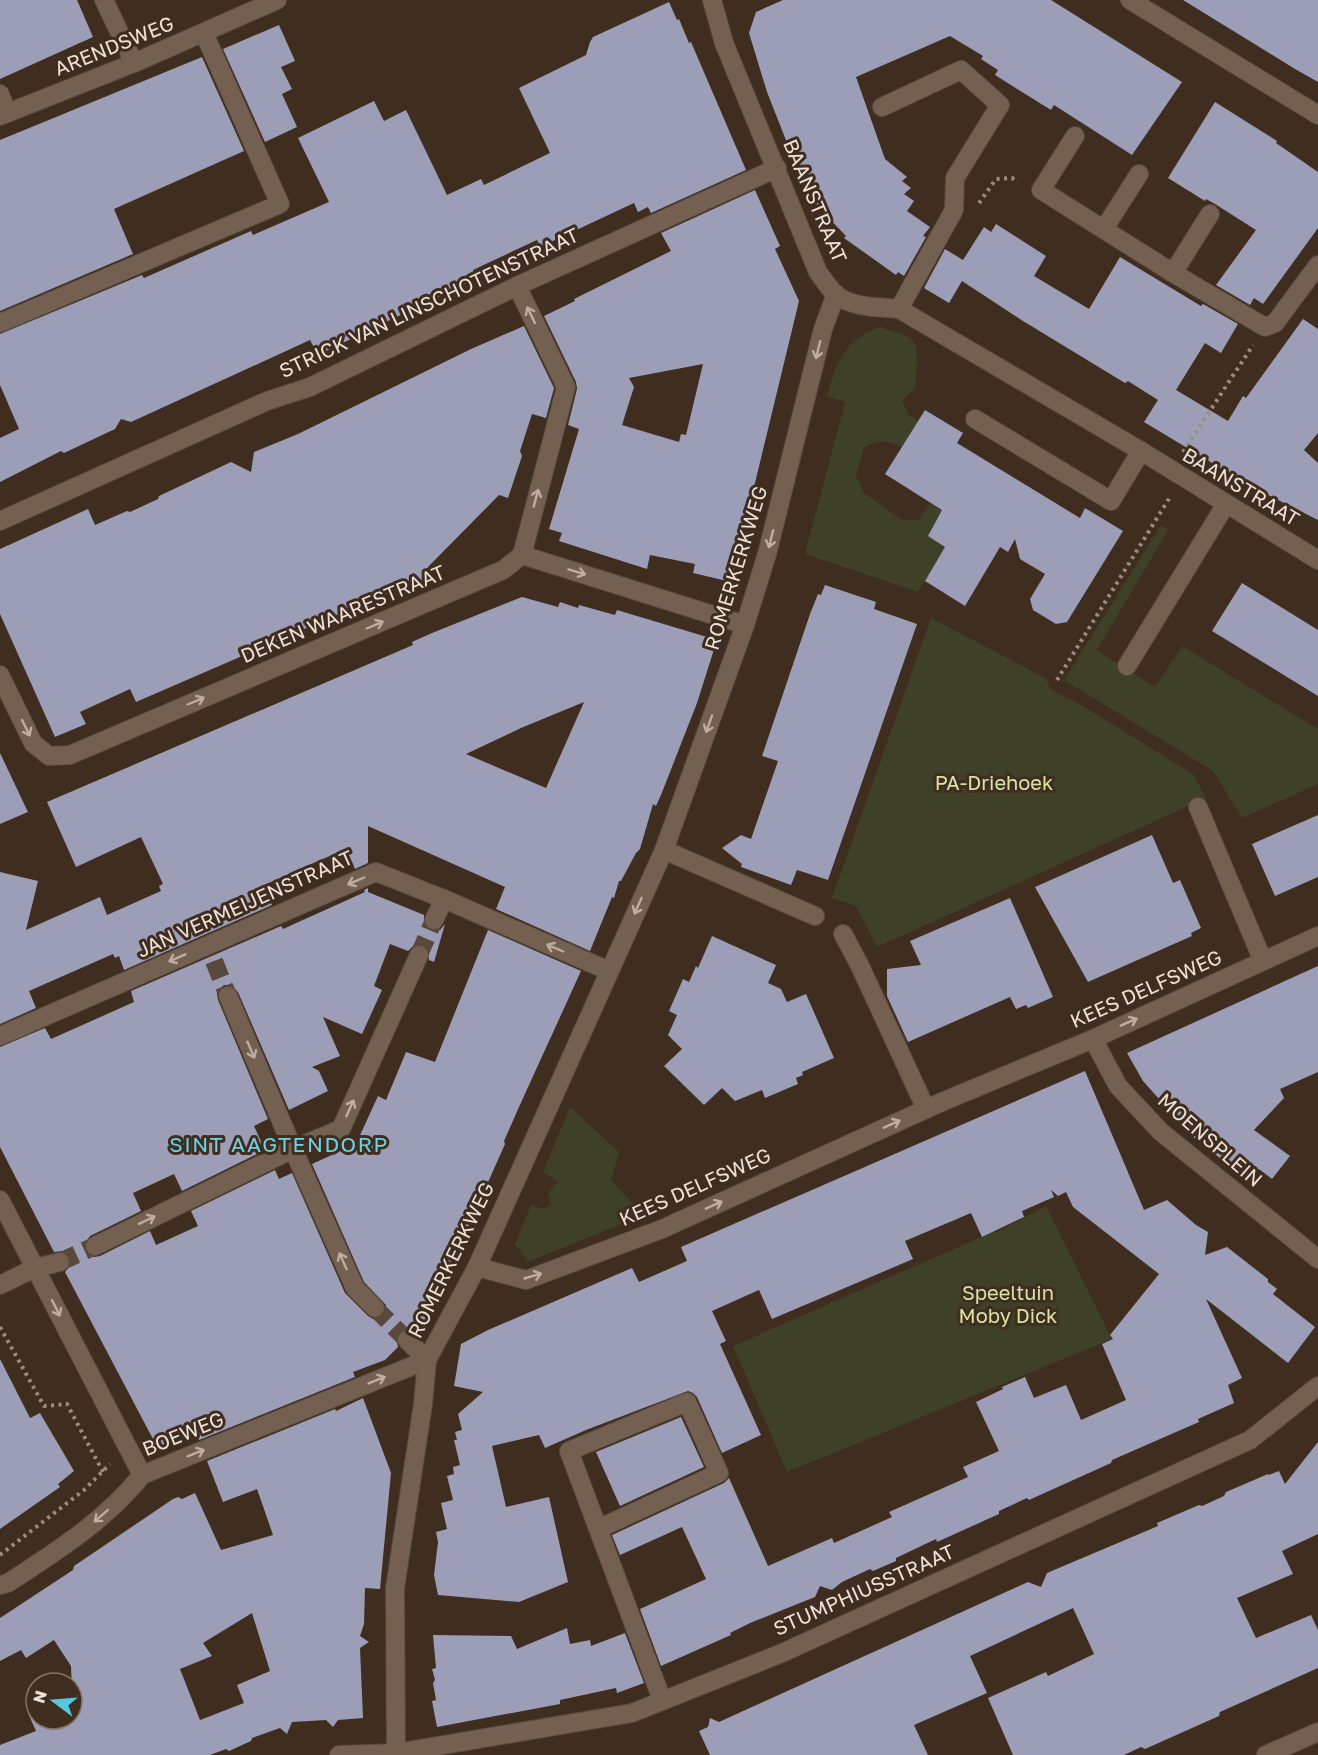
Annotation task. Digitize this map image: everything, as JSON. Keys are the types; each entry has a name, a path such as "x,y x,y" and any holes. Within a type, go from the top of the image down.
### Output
{"street":[{"path":"104,0 134,63"},
{"name":"ARENDSWEG","path":"4,114 134,63 278,0"},
{"name":"BAANSTRAAT","path":"712,0 724,43 818,272 836,294 848,302 899,309 1141,451 1318,560"},
{"path":"1130,0 1318,115"},
{"path":"0,323 280,204 204,33"},
{"path":"882,108 961,70 1000,105 955,178 954,210 899,309"},
{"path":"0,94 4,114"},
{"path":"1075,136 1041,190 1173,273 1265,327 1275,323 1318,265"},
{"name":"STRICK VAN LINSCHOTENSTRAAT","path":"0,521 267,401 310,387 517,286 777,168"},
{"path":"1104,229 1139,174"},
{"path":"1173,273 1210,214"},
{"path":"517,286 566,387 522,555 745,625"},
{"name":"ROMERKERKWEG","path":"396,1754 395,1588 423,1404 427,1360 477,1267 664,850 745,625 767,554 823,329 836,294"},
{"path":"975,419 1111,501 1141,451"},
{"path":"1127,666 1226,504"},
{"name":"DEKEN WAARESTRAAT","path":"0,675 33,743 49,756 70,755 503,570 522,555"},
{"path":"1198,807 1263,961"},
{"path":"664,850 815,915"},
{"name":"JAN VERMEIJENSTRAAT","path":"0,1036 210,953 376,872 609,971"},
{"path":"434,920 444,899"},
{"path":"843,934 926,1109"},
{"name":"KEES DELFSWEG","path":"477,1267 526,1280 662,1229 926,1109 1093,1038 1318,936"},
{"path":"95,1246 293,1149 341,1129 419,955"},
{"path":"228,996 355,1288 375,1308"},
{"name":"MOENSPLEIN","path":"1093,1038 1118,1086 1161,1132 1318,1259"},
{"name":"BOEWEG","path":"0,1200 142,1475 427,1360"},
{"path":"0,1285 35,1268 60,1262"},
{"path":"407,1340 427,1360"},
{"name":"STUMPHIUSSTRAAT","path":"339,1755 396,1754 632,1713 782,1653 1250,1440 1318,1386"},
{"path":"598,1529 719,1473 687,1402 569,1451 598,1529 662,1701"},
{"path":"0,1585 8,1583 80,1535 126,1495 142,1475"},
{"path":"1266,1755 1318,1732"}],"path":[{"path":"954,210 976,207 996,179 1012,178 1030,189 1041,190"},
{"path":"1057,680 1171,495 1163,488 1171,470 1265,327"},
{"path":"0,1327 44,1406 67,1404 103,1472"},
{"path":"0,1555 84,1490 127,1446"}],"green space":[{"path":"880,327 909,337 916,345 915,388 902,401 908,414 918,421 902,447 883,442 864,448 856,475 863,492 902,520 918,520 934,497 947,505 928,536 952,551 936,562 918,592 805,554 845,402 827,396 830,384 838,362 850,345 868,332"},
{"path":"1161,525 1168,530 1097,650 1155,687 1182,646 1318,729 1318,784 1242,818 1213,771 1064,680"},
{"name":"PA-Driehoek","path":"931,618 1047,679 1050,689 1078,703 1193,774 1206,798 877,947 856,906 832,898"},
{"path":"570,1107 619,1152 611,1180 643,1215 528,1262 515,1244 531,1205 543,1209 551,1205 548,1192 558,1182 543,1172"},
{"name":"Speeltuin Moby Dick","path":"1046,1206 1112,1339 787,1472 733,1346 999,1231"}],"building":[{"path":"0,0 77,0 93,37 0,79"},
{"path":"783,0 1051,0 1182,82 1132,155 1054,105 1051,110 995,75 998,70 981,59 983,56 950,36 856,77 885,159 907,177 902,181 911,188 904,194 914,201 907,211 930,227 923,236 926,237 904,276 898,272 896,275 844,238 846,236 818,207 789,148 767,92 749,33 756,12"},
{"path":"1183,0 1318,0 1318,82 1295,69"},
{"path":"669,2 689,43 691,42 746,170 651,213 648,207 638,212 634,203 540,247 537,240 473,270 477,278 318,355 310,340 131,422 121,419 115,429 64,453 61,451 0,482 0,438 19,429 0,385 0,334 142,275 144,278 251,231 253,235 329,202 298,138 374,101 384,121 406,110 447,195 481,179 484,185 550,153 519,88 586,55 593,37"},
{"path":"279,25 295,61 281,67 292,89 282,94 297,127 265,142 223,49"},
{"path":"202,57 244,151 114,209 133,254 0,311 0,140"},
{"path":"1215,102 1277,141 1276,143 1318,172 1318,228 1263,304 1254,298 1250,305 1216,285 1256,230 1168,178"},
{"path":"755,190 780,246 775,249 799,301 731,582 693,573 695,564 650,555 647,569 559,541 562,533 549,529 579,429 568,425 577,389 576,382 544,316 671,251 661,233","holes":["703,364 686,435 681,434 679,442 622,425 634,387 629,378"]},
{"path":"996,224 1046,256 1034,276 1089,309 1120,257 1201,306 1203,304 1238,324 1221,353 1205,343 1176,390 1228,421 1243,396 1246,398 1303,319 1318,329 1318,433 1304,450 1318,463 1318,520 1252,487 1144,422 1158,400 1128,381 1125,383 962,281 949,303 924,288 945,249 963,260 984,227 991,232"},
{"path":"524,326 554,388 546,418 532,414 520,451 522,456 508,498 499,495 428,567 433,576 409,587 408,584 136,702 130,689 80,712 86,724 55,737 0,614 0,549 88,509 95,525 127,511 130,512 231,462 251,472 254,452 298,434 471,349"},
{"path":"925,410 963,433 957,443 1080,518 1085,508 1123,531 1067,622 1056,624 1033,610 1030,599 1045,574 1020,559 1015,539 1008,552 1000,547 965,606 925,581 945,547 928,536 942,510 885,474"},
{"path":"1242,583 1318,630 1318,696 1212,631"},
{"path":"825,585 876,602 874,609 917,624 828,880 797,870 791,885 741,867 742,864 722,848 741,835 751,839 778,761 762,756 810,614 818,594 821,595"},
{"path":"522,597 558,607 560,602 578,608 579,605 615,615 617,610 717,640 697,703 661,795 656,806 653,804 640,849 619,881 614,898 612,897 590,951 496,909 505,887 368,826 368,863 355,869 346,849 304,867 262,886 272,905 124,970 119,956 115,958 113,954 29,991 36,1008 0,1024 0,872 38,881 26,930 100,897 107,915 161,891 159,886 163,884 141,837 76,867 47,802 413,645 412,642","holes":["584,702 546,788 466,754"]},
{"path":"0,753 28,812 0,824"},
{"path":"1318,815 1318,877 1275,896 1252,844"},
{"path":"1152,835 1173,883 1180,880 1201,928 1191,933 1192,936 1088,982 1035,887"},
{"path":"368,888 368,892 424,915 424,926 430,930 440,930 445,924 434,962 429,960 428,949 423,945 413,946 408,951 390,944 374,986 382,990 362,1034 323,1017 340,1056 312,1067 319,1071 328,1091 289,1110 238,992 230,985 224,985 219,989 218,1000 268,1119 254,1126 265,1150 182,1191 174,1174 133,1193 141,1211 90,1236 84,1245 88,1255 100,1256 150,1231 156,1245 198,1226 191,1211 275,1170 279,1179 292,1173 345,1293 368,1316 373,1319 382,1316 386,1305 364,1282 312,1164 356,1144 378,1096 386,1100 406,1052 435,1062 488,930 581,971 519,1107 504,1141 505,1144 427,1320 415,1332 409,1329 400,1332 396,1338 398,1347 385,1360 353,1372 355,1377 199,1440 196,1432 163,1445 154,1441 65,1272 71,1265 69,1255 63,1251 54,1252 0,1147 0,1047 45,1028 51,1039 134,1002 131,991 281,926 283,929 365,892 364,890"},
{"path":"1010,898 1053,997 1028,1008 1026,1005 1016,1009 1010,997 908,1042 887,996 887,969 921,965 910,941"},
{"path":"712,936 776,965 768,983 781,989 787,1002 806,994 834,1058 802,1072 803,1075 796,1078 798,1084 765,1098 762,1090 735,1101 722,1088 704,1105 664,1066 682,1049 668,1035 677,1015 669,1011 683,979 689,982 696,966 698,968"},
{"path":"1318,966 1318,1072 1280,1089 1284,1098 1254,1130 1290,1156 1272,1179 1259,1169 1249,1181 1192,1136 1143,1081 1127,1053"},
{"path":"1085,1071 1144,1210 1167,1200 1196,1225 1208,1232 1205,1255 1227,1247 1268,1279 1268,1282 1277,1289 1273,1294 1315,1327 1288,1363 1206,1299 1242,1378 1228,1385 1234,1403 1198,1419 1199,1422 1112,1460 1111,1463 1029,1500 1027,1498 999,1511 999,1514 937,1542 936,1539 896,1558 896,1561 873,1571 870,1569 842,1582 832,1590 820,1586 815,1597 750,1623 730,1633 731,1635 661,1666 640,1609 706,1579 682,1527 620,1555 612,1535 724,1483 729,1478 768,1566 832,1538 834,1543 892,1517 889,1512 968,1477 963,1467 999,1451 976,1402 1003,1389 1002,1387 1025,1377 1034,1398 1066,1385 1081,1420 1126,1400 1102,1344 1113,1339 1110,1335 1159,1274 1073,1207 1066,1192 1058,1196 1051,1190 1054,1197 1022,1211 1024,1217 982,1237 971,1213 905,1241 913,1259 772,1319 759,1290 712,1311 726,1341 720,1344 761,1435 722,1453 697,1397 688,1391 545,1448 539,1435 492,1446 506,1507 549,1497 568,1582 519,1602 438,1595 434,1575 438,1542 436,1532 447,1529 441,1503 453,1500 447,1476 454,1474 453,1467 460,1465 454,1440 457,1440 455,1432 462,1430 458,1414 483,1392 454,1386 461,1344 488,1330 632,1268 639,1282 687,1261 681,1247"},
{"path":"0,1359 30,1418 40,1413 74,1471 58,1484 60,1487 0,1529"},
{"path":"363,1398 391,1473 380,1589 365,1588 364,1624 360,1636 369,1642 360,1648 363,1718 338,1720 333,1727 326,1720 292,1722 287,1734 280,1728 252,1738 251,1741 229,1751 226,1749 210,1755 0,1755 0,1745 36,1731 84,1731 84,1671 71,1671 71,1666 54,1640 26,1658 21,1650 0,1661 0,1618 178,1497 182,1499 195,1493 221,1550 273,1535 257,1489 223,1502 207,1461 335,1409 336,1411","holes":["252,1613 270,1671 237,1685 244,1703 200,1720 180,1669 212,1656 203,1643"]},
{"path":"681,1417 704,1467 620,1506 596,1452"},
{"path":"1318,1442 1318,1534 1282,1551 1293,1574 1237,1598 1256,1638 1311,1615 1318,1630 1318,1668 1220,1712 1219,1716 1145,1749 1141,1747 1124,1755 1013,1755 988,1698 1046,1672 1048,1676 1094,1654 1073,1608 970,1656 987,1693 914,1725 928,1755 710,1755 699,1731 708,1727 710,1718 719,1722 1028,1582 1041,1587 1047,1573 1158,1526 1157,1523 1199,1505 1202,1506 1224,1496 1226,1492 1268,1474 1279,1471 1285,1484"},
{"path":"567,1628 570,1644 590,1640 591,1646 625,1633 644,1683 617,1693 616,1688 560,1700 560,1704 437,1727 432,1701 436,1700 432,1669 436,1668 433,1635 511,1636 517,1649"}],"tunnel":[{"path":"419,955 434,920"},
{"path":"214,961 228,996"},
{"path":"60,1262 95,1246"},
{"path":"375,1308 407,1340"}],"district":[{"name":"SINT AAGTENDORP","path":"279,1145"}]}
